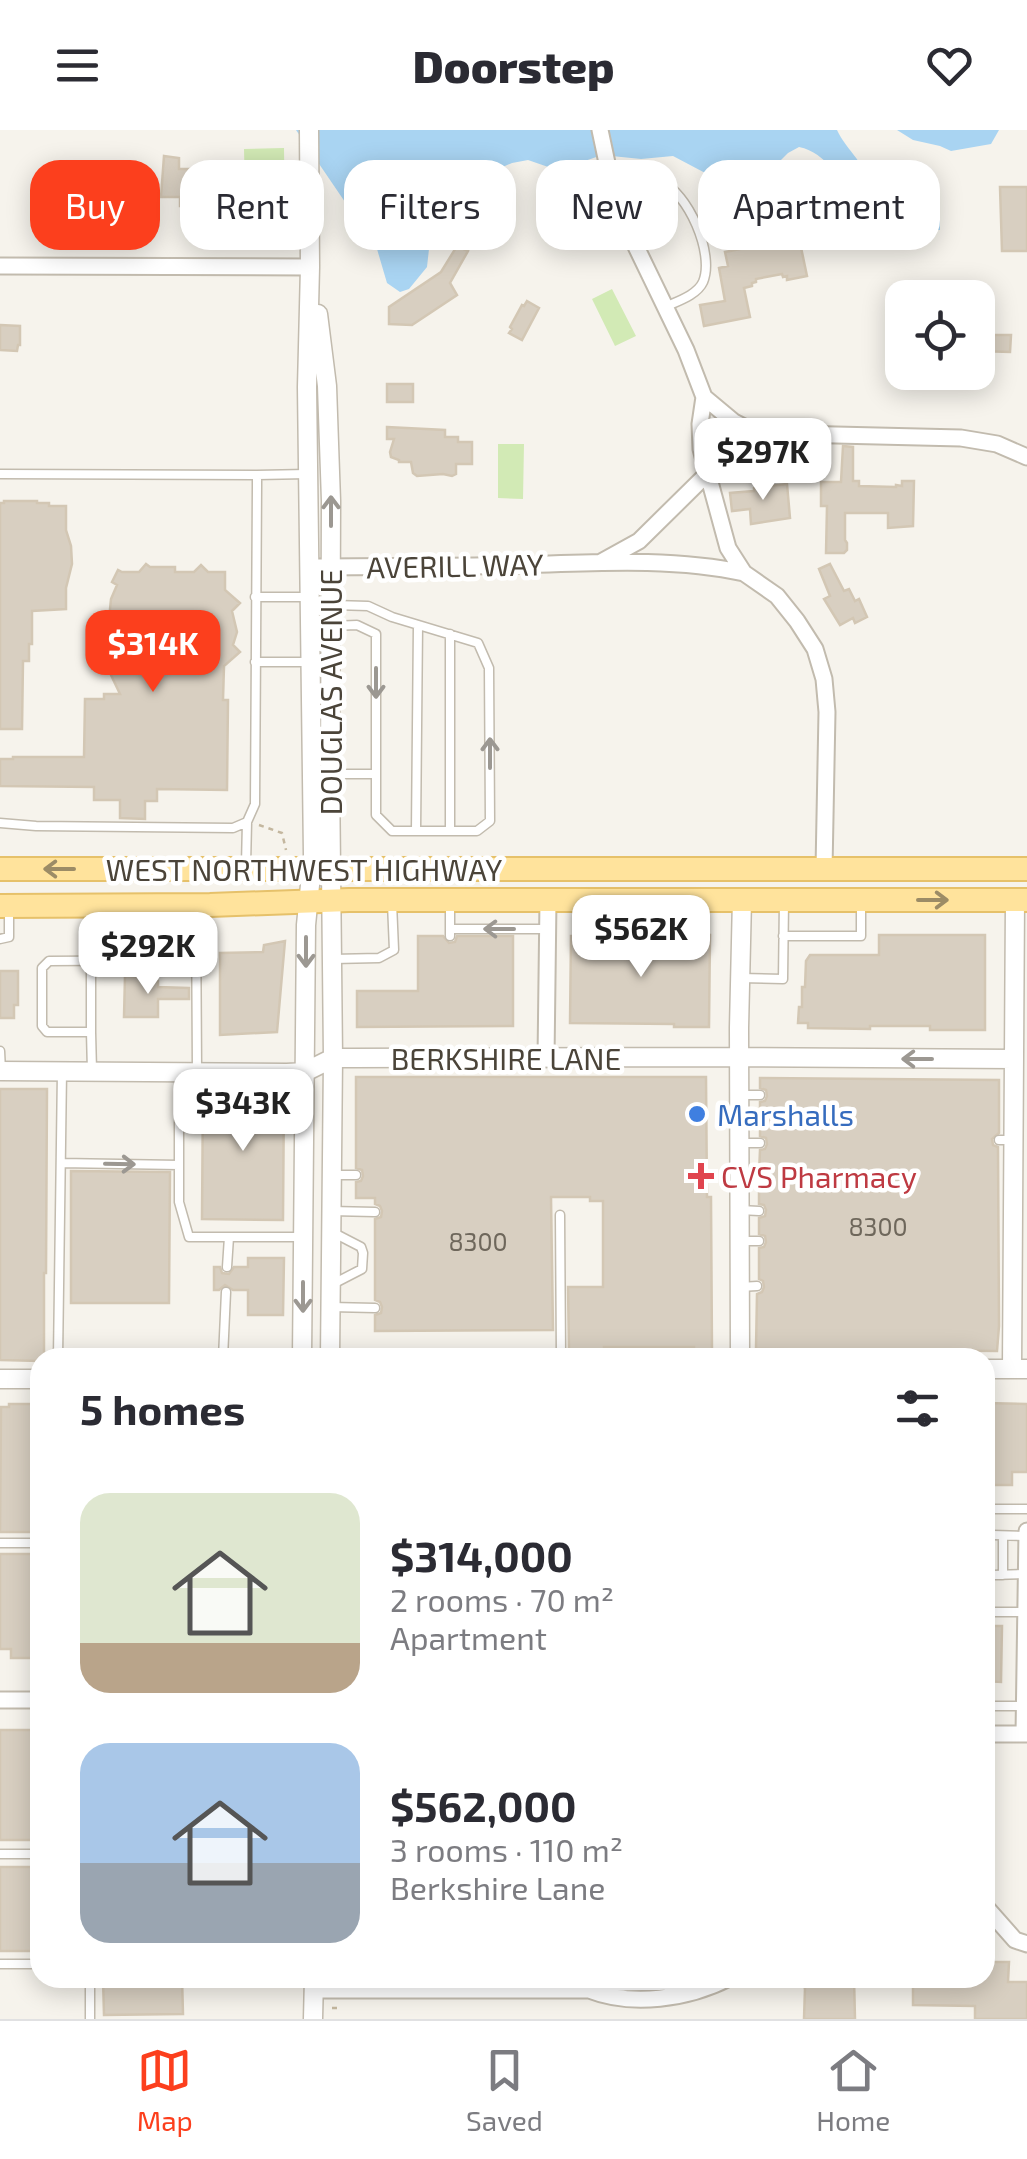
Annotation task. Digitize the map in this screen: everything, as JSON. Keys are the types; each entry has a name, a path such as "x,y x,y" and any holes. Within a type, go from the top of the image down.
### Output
{"main road":[{"name":"WEST NORTHWEST HIGHWAY","path":"0,868 1027,868"},
{"path":"742,900 755,885 878,883 905,868"},
{"path":"246,870 246,902"},
{"name":"WEST NORTHWEST HIGHWAY","path":"4,906 450,900 1021,900"}],"street":[{"name":"DOUGLAS AVENUE","path":"309,130 309,662 322,870 333,901 330,1348"},
{"path":"600,130 606,160"},
{"path":"638,250 686,350 704,398 701,449 728,548 744,573 777,596 797,620 814,649 824,679 824,869"},
{"path":"0,266 310,267"},
{"name":"DOUGLAS AVENUE","path":"302,1348 306,925 308,902 322,870 330,774 331,502 324,354 310,267"},
{"path":"704,398 734,422 763,436 961,438 998,444 1027,458"},
{"path":"308,431 328,431"},
{"name":"AVERILL WAY","path":"601,562 639,540 709,472 763,436"},
{"name":"AVERILL WAY","path":"309,567 601,562 718,567 744,573"},
{"path":"546,1059 548,900"},
{"path":"742,900 740,1143 750,1182 747,1329 742,1348"},
{"path":"1020,1369 1006,1326 1006,1214 1014,1174 1006,1140 1021,900"},
{"name":"BERKSHIRE LANE","path":"1,1071 305,1072 333,1058 1014,1060"},
{"path":"304,1175 332,1175"},
{"path":"304,1211 332,1211"},
{"path":"0,1379 30,1379"},
{"path":"995,1734 1026,1734 1026,1533"},
{"path":"0,1700 30,1700"},
{"path":"995,1918 1015,1940 1027,1944"},
{"path":"313,2019 314,1988"},
{"path":"554,1988 589,1990 608,1997 676,1997 707,1988"},
{"path":"589,1990 594,1988"}],"lane":[{"path":"665,308 690,296 702,285 705,254 696,222 678,197"},
{"path":"0,474 308,474"},
{"path":"246,870 248,822 254,804 257,475"},
{"path":"256,597 309,597"},
{"path":"331,605 368,606 478,643 490,668 490,821 478,831 392,831 376,815 376,634 357,624 331,626"},
{"path":"416,831 418,624"},
{"path":"450,634 450,831"},
{"path":"255,662 309,662"},
{"path":"330,774 376,774"},
{"path":"0,822 36,826 233,828 248,822"},
{"path":"450,900 450,933 548,929"},
{"path":"740,978 783,979 784,900"},
{"path":"783,936 861,936 861,900"},
{"path":"333,959 379,958 394,950 392,901"},
{"path":"196,905 198,1072"},
{"path":"0,940 8,936 4,906"},
{"path":"91,960 92,1072"},
{"path":"91,1032 47,1032 42,1026 42,968 49,961 196,960"},
{"path":"0,1051 1,1071"},
{"path":"58,1348 62,1072"},
{"path":"740,1096 760,1095"},
{"path":"179,1122 179,1202 189,1236 303,1237"},
{"path":"740,1143 760,1142"},
{"path":"61,1163 179,1165"},
{"path":"332,1175 356,1175"},
{"path":"332,1211 375,1212"},
{"path":"560,1214 561,1348"},
{"path":"331,1232 361,1247 363,1253 359,1272 331,1285"},
{"path":"228,1267 229,1236"},
{"path":"223,1348 226,1292"},
{"path":"331,1307 375,1308"},
{"path":"995,1509 1027,1509"},
{"path":"1025,1574 998,1575 998,1535 1026,1533"},
{"path":"0,1543 30,1543"},
{"path":"995,1612 1025,1612"},
{"path":"995,1706 1024,1706"},
{"path":"0,1854 30,1854"},
{"path":"0,1964 30,1964"},
{"path":"90,1988 90,2019"}],"path":[{"path":"248,822 282,833 286,856"},
{"path":"331,2008 342,2008"}],"green space":[{"path":"284,148 284,160 244,160 244,149"},
{"path":"612,289 636,336 615,346 592,299"},
{"path":"498,444 524,444 523,499 498,498"}],"water":[{"path":"296,130 837,130 858,160 824,160 799,147 781,160 698,160 698,169 673,156 641,159 602,155 588,160 536,163 344,160 344,201 324,171 324,160 316,160"},
{"path":"897,130 999,130 991,144 951,151 913,140"},
{"path":"377,250 429,250 427,267 409,289 400,292 387,283"}],"building":[{"path":"164,156 179,158 180,197 161,197"},
{"path":"1000,187 1027,187 1027,251 1002,251"},
{"path":"455,250 468,251 450,283 457,295 412,325 389,324 389,307 441,272"},
{"path":"802,250 807,276 787,280 782,274 756,279 752,286 744,288 750,317 704,326 700,305 725,301 719,268 728,266 725,252"},
{"path":"527,301 539,308 522,340 509,333"},
{"path":"0,325 20,326 17,351 0,350"},
{"path":"995,335 1011,335 1010,352 995,352"},
{"path":"387,384 413,384 413,402 387,402"},
{"path":"387,427 445,430 445,437 472,442 472,464 456,464 456,474 452,476 417,476 411,462 391,457 394,439 387,439"},
{"path":"843,446 853,447 853,481 859,481 859,486 896,487 902,486 902,481 914,481 913,526 888,528 888,513 845,513 847,550 826,553 827,506 821,506 821,482 841,482"},
{"path":"787,484 790,518 751,524 750,509 732,511 730,493"},
{"path":"0,503 66,506 71,546 66,609 32,611 29,661 23,661 22,729 0,729"},
{"path":"146,564 175,567 175,572 194,572 201,565 208,572 225,572 225,590 240,603 232,611 237,632 233,645 240,652 224,666 223,700 228,700 227,790 157,789 157,801 145,801 145,819 120,818 120,800 94,800 94,787 0,786 0,759 84,757 85,699 120,694 110,673 117,670 108,630 111,599 117,585 112,582 118,570 139,572"},
{"path":"830,564 844,591 849,589 855,601 859,599 867,617 855,623 853,618 840,625 824,599 830,596 819,569"},
{"path":"710,935 709,1027 570,1023 571,936"},
{"path":"879,935 985,935 985,1030 930,1030 930,1026 808,1028 808,1023 798,1023 810,955 879,955"},
{"path":"418,936 443,936 449,943 455,942 457,936 513,936 513,1026 357,1027 357,991 418,991"},
{"path":"285,941 277,1032 220,1035 220,953 263,952 264,945"},
{"path":"0,971 18,971 14,1018 0,1018"},
{"path":"125,976 145,976 145,981 158,981 158,987 189,988 189,999 158,999 158,1017 124,1017"},
{"path":"356,1077 706,1077 712,1348 569,1348 568,1287 603,1287 603,1201 590,1201 590,1197 551,1197 553,1330 375,1331 375,1315 381,1313 382,1307 375,1300 375,1219 381,1217 382,1211 375,1198 356,1198 356,1182 363,1176 362,1170 356,1168"},
{"path":"760,1078 999,1080 999,1133 992,1139 998,1147 997,1351 756,1348 757,1294 764,1287 759,1279 759,1248 766,1242 765,1236 759,1234 759,1218 765,1216 766,1210 759,1204 759,1188 766,1182 765,1176 759,1174 760,1150 767,1144 766,1138 760,1136 760,1102 767,1096 766,1090 760,1088"},
{"path":"0,1089 47,1089 44,1348 30,1348 30,1361 0,1360"},
{"path":"203,1089 284,1089 283,1220 202,1219"},
{"path":"71,1171 170,1172 169,1303 71,1303"},
{"path":"248,1258 284,1258 283,1315 248,1315 248,1290 233,1290 225,1285 214,1290 214,1267 229,1274 234,1267 248,1267"},
{"path":"995,1403 1027,1404 1027,1472 1012,1472 1012,1485 995,1485"},
{"path":"30,1404 30,1532 0,1532 1,1407"},
{"path":"0,1554 30,1554 30,1658 11,1658 11,1649 0,1649"},
{"path":"995,1626 1002,1626 1001,1682 995,1682"},
{"path":"0,1730 30,1730 30,1840 0,1840"},
{"path":"0,1867 30,1867 30,1951 0,1951"},
{"path":"995,1962 1009,1962 1008,1982 1027,1982 1027,2019 975,2019 975,2006 913,2005 913,1988 995,1988"},
{"path":"103,1988 182,1988 183,2014 104,2015"},
{"path":"805,1988 854,1988 855,2019 804,2019"}],"place":[{"name":"Marshalls","path":"697,1114"},
{"name":"CVS Pharmacy","path":"701,1176"}]}
